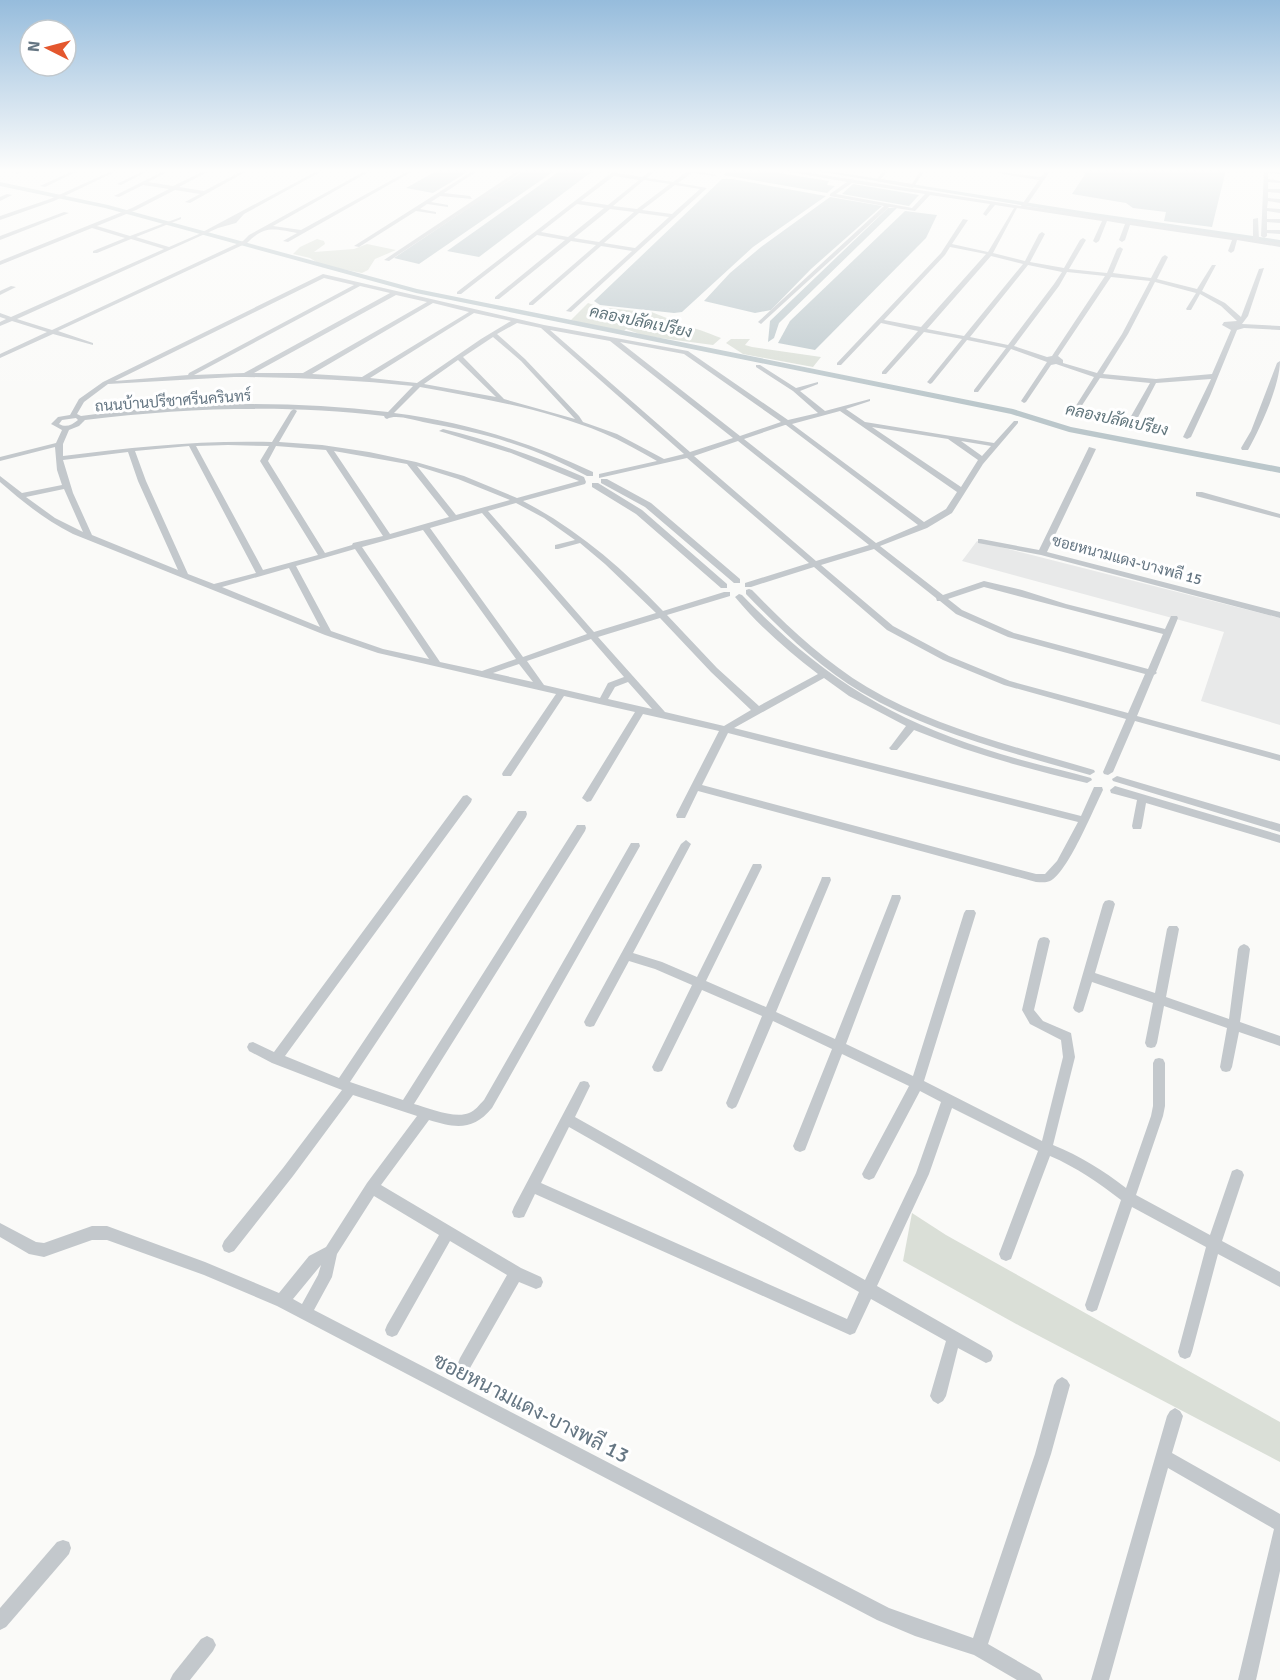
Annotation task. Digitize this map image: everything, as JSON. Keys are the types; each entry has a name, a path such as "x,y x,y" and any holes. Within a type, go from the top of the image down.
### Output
{"street":[{"path":"0,263 36,248"},
{"path":"95,252 104,248"},
{"path":"0,356 230,248"},
{"path":"387,260 404,248"},
{"path":"459,293 515,248"},
{"path":"496,298 556,248"},
{"path":"531,304 595,248"},
{"path":"761,322 841,248"},
{"path":"839,364 947,248"},
{"path":"967,248 1067,270 1154,281 1198,292 1225,305 1239,325"},
{"path":"884,373 993,248"},
{"path":"930,382 1027,262 1034,248"},
{"path":"976,391 1067,270 1079,248"},
{"path":"0,324 169,249"},
{"path":"569,311 636,249"},
{"path":"1024,401 1109,275 1120,249"},
{"path":"1075,412 1100,375 1154,281 1165,257"},
{"path":"1189,309 1214,266"},
{"path":"1187,437 1245,316 1262,269"},
{"path":"73,415 75,408 82,400 104,384 323,276 543,327 686,352 924,526"},
{"path":"188,375 360,284"},
{"path":"0,293 13,287"},
{"path":"247,374 395,293"},
{"path":"305,375 431,302"},
{"path":"366,378 472,312"},
{"path":"0,315 91,344"},
{"path":"387,417 418,385 516,321"},
{"path":"879,321 1010,347 1100,375 1154,381 1215,376"},
{"path":"1239,325 1280,328"},
{"path":"543,327 890,628 946,658 1007,683 1280,758"},
{"path":"494,334 522,360 577,417 580,423"},
{"path":"612,339 959,612 1011,635 1152,673"},
{"path":"459,357 501,399"},
{"path":"1245,448 1255,431 1280,363"},
{"path":"758,366 795,390 823,413"},
{"path":"104,384 188,375 247,374 366,378 418,385 501,399 580,423 600,430 663,461"},
{"path":"1130,425 1154,381"},
{"path":"795,390 816,383"},
{"path":"595,486 603,478 689,455 786,423 868,400"},
{"name":"ถนนบ้านปรีชาศรีนครินทร์","path":"1098,790 1088,776 947,727 882,699 829,664 785,629 748,589 648,505 603,478 547,453 507,439 387,417 299,406 173,407 81,420 66,428 58,427 55,422 73,415 81,420 217,410 294,411 387,417 500,445 595,486 639,512 725,590 739,597 777,636 824,674 874,707 912,725 975,749 1088,776 1100,770 1108,771"},
{"path":"841,409 961,491"},
{"path":"294,411 272,444 264,461 322,555"},
{"path":"739,597 748,589 814,564 874,546 924,526 949,511 983,460 1016,422"},
{"path":"862,423 996,446"},
{"path":"66,428 59,444 60,458 67,486 88,537"},
{"path":"950,437 983,460"},
{"path":"0,459 59,444"},
{"path":"60,458 131,449 192,445 272,444 329,450 434,469 516,501 552,519 582,540 610,563 726,684 758,711"},
{"path":"192,445 260,573"},
{"path":"131,449 142,481 185,577"},
{"name":"ซอยหนามแดง-บางพลี 15","path":"1092,449 1042,553 1280,615"},
{"path":"329,450 388,537"},
{"path":"410,463 454,518"},
{"path":"214,587 516,501 581,480 590,474"},
{"path":"0,478 19,496 69,531 328,633 381,651 725,729 1084,820"},
{"path":"19,496 67,486"},
{"path":"1199,494 1280,516"},
{"path":"483,510 662,715"},
{"path":"424,527 540,686"},
{"path":"558,547 582,540"},
{"path":"981,541 1042,553"},
{"path":"356,546 437,664"},
{"path":"291,564 328,633"},
{"path":"483,674 591,636 660,615 725,590 729,582 737,581"},
{"path":"940,599 984,584 1168,633"},
{"path":"1174,618 1108,771 1116,784 1142,798 1280,839"},
{"path":"681,815 725,729 824,674"},
{"path":"602,702 611,685 629,678"},
{"path":"507,774 562,692"},
{"path":"587,798 640,711"},
{"path":"894,748 912,725"},
{"path":"697,787 1036,878 1048,878 1061,864 1098,790 1116,784 1280,828"},
{"path":"1137,826 1142,798"},
{"path":"276,1059 467,799"},
{"path":"229,1246 288,1172 346,1087 522,814"},
{"path":"406,1106 581,828"},
{"path":"590,1022 686,844"},
{"path":"253,1047 276,1059 346,1087 426,1113 467,1120 478,1115 488,1104 635,846"},
{"path":"658,1067 757,867"},
{"path":"732,1103 826,880"},
{"path":"800,1146 896,898"},
{"path":"1080,1008 1109,904"},
{"path":"869,1174 917,1084 970,913"},
{"path":"1151,1043 1173,929"},
{"path":"1006,1254 1046,1149 1069,1057 1067,1037 1036,1023 1030,1018 1028,1010 1044,941"},
{"path":"1226,1067 1244,949"},
{"path":"626,956 658,965 768,1014 917,1084 1046,1149 1069,1158 1130,1199 1280,1280"},
{"path":"1089,976 1280,1041"},
{"path":"1092,1305 1130,1199 1159,1106 1159,1064"},
{"path":"519,1212 584,1086"},
{"path":"533,1186 850,1328 922,1174 948,1100"},
{"path":"305,1312 325,1277 331,1252 372,1187 426,1113"},
{"path":"567,1119 986,1356"},
{"path":"1185,1352 1214,1244 1237,1175"},
{"path":"372,1187 516,1273 536,1282"},
{"name":"ซอยหนามแดง-บางพลี 13","path":"0,1230 34,1249 44,1250 92,1233 107,1233 205,1269 282,1301 883,1614 915,1628 978,1648 1034,1680"},
{"path":"392,1330 448,1232"},
{"path":"282,1301 314,1262 331,1252"},
{"path":"465,1362 516,1273"},
{"path":"938,1396 954,1337"},
{"path":"978,1648 1043,1454 1062,1385"},
{"path":"1100,1680 1175,1416"},
{"path":"1165,1457 1280,1523"},
{"path":"1247,1680 1280,1534"},
{"path":"0,1621 63,1548"},
{"path":"179,1680 207,1645"}],"shaded area":[{"path":"299,248 319,248 314,252 356,248 396,250 375,259 368,270 362,273 321,265 310,258 293,254"},
{"path":"408,248 442,248 419,264 394,258"},
{"path":"451,248 490,248 479,257 447,251"},
{"path":"649,248 751,248 682,312 600,305 594,301"},
{"path":"759,248 834,248 771,310 755,313 704,301 730,273"},
{"path":"846,248 856,248 779,323 774,338 768,342 770,321"},
{"path":"866,248 916,248 815,350 778,343 790,321"},
{"path":"588,303 600,307 636,311 634,320 627,328 638,326 640,323 636,321 637,317 649,311 679,323 678,327 695,328 721,338 713,345 645,336 626,329 624,331 591,326 571,320"},
{"path":"731,339 750,339 745,345 752,347 821,357 813,367 743,354 726,343"},
{"path":"977,541 1280,618 1280,725 1201,701 1224,632 962,561"},
{"path":"912,1213 946,1235 1280,1422 1280,1462 1020,1326 903,1261"}],"waterway":[{"name":"คลองปลัดเปรียง","path":"261,248 416,291 1013,412 1069,429 1280,470"}]}
